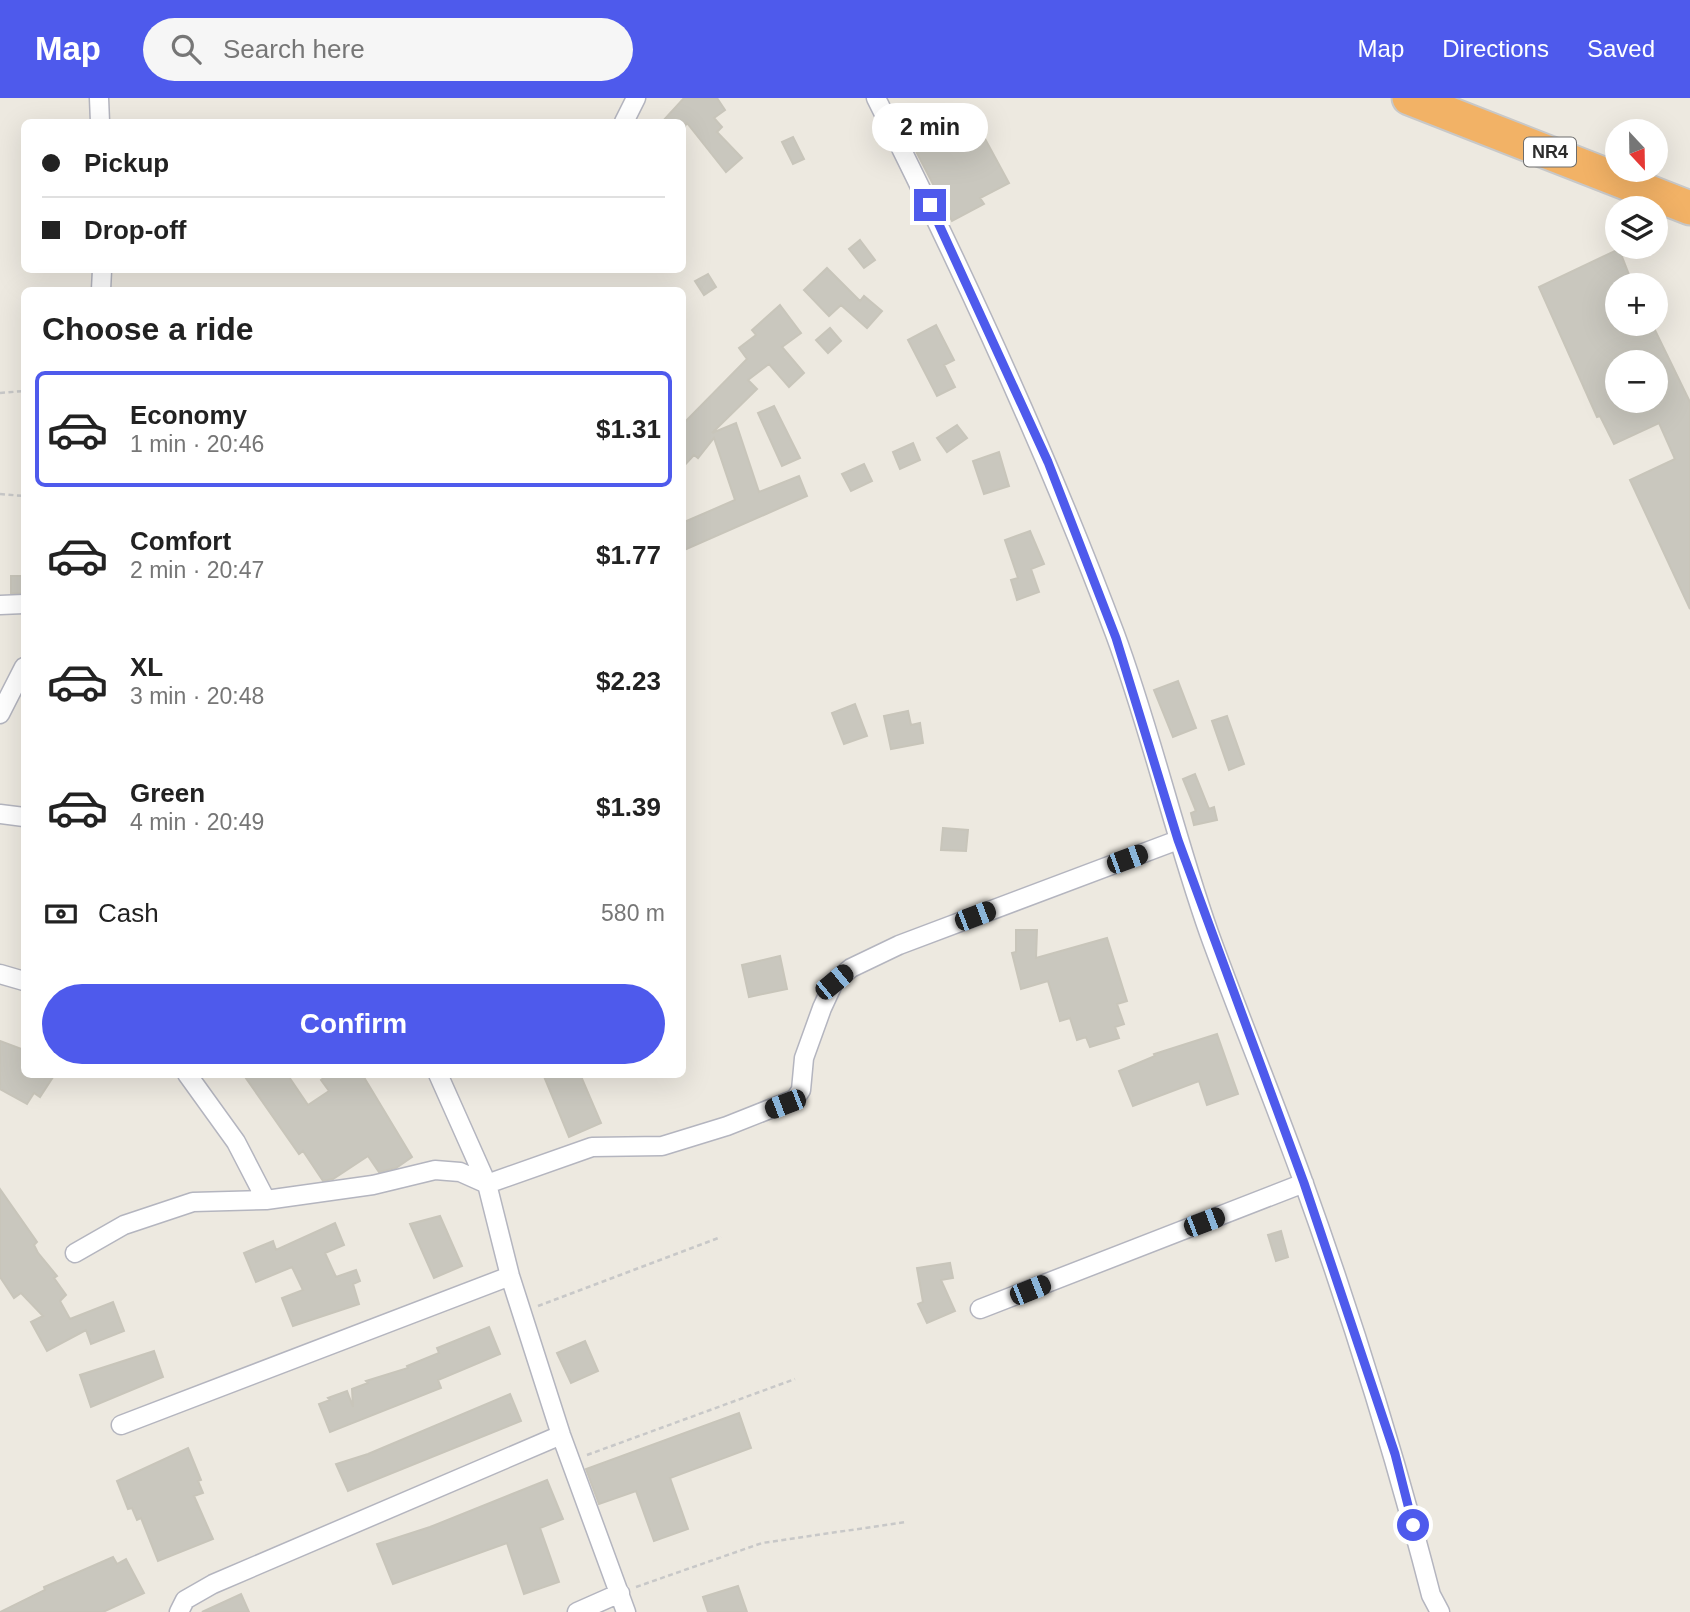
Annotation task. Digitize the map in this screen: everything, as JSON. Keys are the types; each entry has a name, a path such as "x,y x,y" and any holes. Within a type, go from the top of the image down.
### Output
{"highway":[{"name":"NR4","path":"1409,98 1690,208"}],"street":[{"path":"99,98 100,119"},
{"path":"626,119 636,98"},
{"path":"876,98 941,226 1048,462 1116,638 1178,840 1304,1183 1395,1454 1431,1595 1440,1612"},
{"path":"0,604 21,604"},
{"path":"0,714 21,673"},
{"path":"0,814 21,817"},
{"path":"75,1253 124,1225 193,1202 266,1200 373,1185 436,1170 460,1172 486,1184 566,1154 609,1146 662,1146 727,1126 795,1099 801,1090 804,1058 834,982 851,968 899,945 1178,840"},
{"path":"0,974 21,980"},
{"path":"190,1078 236,1142 266,1200"},
{"path":"440,1078 486,1184 510,1276 561,1435 626,1612"},
{"path":"980,1309 1304,1183"},
{"path":"121,1426 510,1276"},
{"path":"179,1612 185,1600 213,1584 561,1435"},
{"path":"577,1612 620,1593"}],"path":[{"path":"0,393 21,391"},
{"path":"0,494 21,496"},
{"path":"522,1312 721,1237"},
{"path":"570,1461 795,1378"},
{"path":"620,1593 762,1543 906,1522"}],"building":[{"path":"684,98 717,98 725,110 714,118 722,127 717,132 742,158 726,172 686,124 686,119 665,119"},
{"path":"951,108 969,142 983,135 1009,183 980,198 984,204 952,221 906,132"},
{"path":"793,137 804,159 793,164 782,142"},
{"path":"860,240 875,260 864,268 849,249"},
{"path":"1605,256 1605,259 1623,259 1628,273 1605,273 1605,336 1658,336 1665,350 1605,350 1605,413 1668,413 1668,357 1690,402 1690,609 1630,480 1675,459 1659,423 1614,444 1600,416 1597,417 1539,287"},
{"path":"827,268 860,301 864,296 882,311 867,328 841,305 829,316 804,290"},
{"path":"708,274 716,287 704,295 695,281"},
{"path":"780,305 801,333 782,347 804,373 789,387 769,364 748,380 757,389 712,433 736,423 759,492 799,476 807,496 686,549 686,521 735,500 714,438 698,458 694,455 686,464 686,421 747,359 739,348 756,335 752,330"},
{"path":"936,325 954,360 944,365 955,387 937,396 908,340"},
{"path":"830,328 841,341 828,353 816,340"},
{"path":"774,406 800,458 782,466 758,413"},
{"path":"957,425 967,438 947,452 937,438"},
{"path":"913,443 920,460 900,469 893,452"},
{"path":"999,452 1009,486 984,494 973,461"},
{"path":"864,464 872,481 851,491 842,474"},
{"path":"1030,531 1044,564 1031,569 1039,592 1017,600 1011,580 1018,578 1005,540"},
{"path":"11,576 21,576 21,593 11,593"},
{"path":"1178,681 1196,728 1173,737 1154,690"},
{"path":"855,704 867,736 844,744 832,713"},
{"path":"908,711 911,725 920,723 923,743 891,749 884,716"},
{"path":"1227,716 1244,764 1229,770 1212,721"},
{"path":"1195,774 1209,809 1214,807 1217,820 1194,825 1191,813 1196,811 1183,779"},
{"path":"943,828 968,830 966,851 941,850"},
{"path":"1016,930 1037,930 1036,958 1107,938 1127,1001 1117,1004 1124,1024 1115,1027 1119,1038 1090,1047 1086,1037 1077,1040 1070,1018 1060,1021 1048,981 1021,989 1012,953 1016,952"},
{"path":"780,956 787,989 749,997 742,965"},
{"path":"1217,1034 1238,1094 1207,1105 1199,1081 1133,1106 1119,1071 1155,1056 1154,1054"},
{"path":"0,1041 21,1049 21,1078 52,1078 40,1097 34,1093 27,1104 0,1089"},
{"path":"246,1078 290,1078 308,1105 329,1091 321,1080 324,1078 364,1078 412,1157 396,1168 379,1172 368,1156 333,1179 323,1181 303,1151 299,1154"},
{"path":"545,1078 582,1078 601,1123 569,1137"},
{"path":"0,1189 37,1242 34,1245 38,1253 57,1276 54,1278 66,1295 60,1301 70,1319 113,1302 124,1331 91,1344 86,1330 47,1351 31,1322 43,1316 21,1293 14,1298 0,1277"},
{"path":"440,1216 462,1266 434,1278 410,1224"},
{"path":"335,1223 344,1245 325,1253 336,1277 356,1270 360,1281 353,1284 359,1304 293,1326 282,1298 303,1290 292,1267 256,1282 244,1253 273,1241 276,1250"},
{"path":"1281,1231 1288,1257 1276,1261 1268,1235"},
{"path":"950,1263 953,1278 941,1280 955,1311 927,1323 918,1304 923,1302 917,1268"},
{"path":"489,1327 500,1354 438,1380 441,1388 330,1432 319,1404 330,1400 328,1398 347,1391 353,1407 352,1389 368,1383 366,1381 408,1368 407,1366 439,1353 437,1348"},
{"path":"585,1341 598,1371 571,1383 557,1353"},
{"path":"154,1351 163,1377 91,1407 80,1375"},
{"path":"510,1394 521,1421 348,1491 336,1464 368,1454"},
{"path":"739,1413 751,1448 670,1478 688,1529 654,1541 636,1491 599,1504 586,1469"},
{"path":"188,1448 201,1480 198,1481 203,1493 194,1496 213,1539 158,1561 141,1518 137,1520 132,1508 128,1509 117,1481"},
{"path":"547,1480 563,1519 540,1528 559,1582 524,1594 507,1543 393,1584 377,1544 430,1527"},
{"path":"113,1557 117,1564 126,1559 144,1593 103,1612 0,1612 45,1590 44,1587"},
{"path":"738,1586 747,1612 708,1612 703,1597"},
{"path":"241,1594 249,1612 202,1612"}],"route":[{"path":"930,205 1048,462 1116,638 1178,840 1304,1183 1395,1454 1413,1525"}]}
